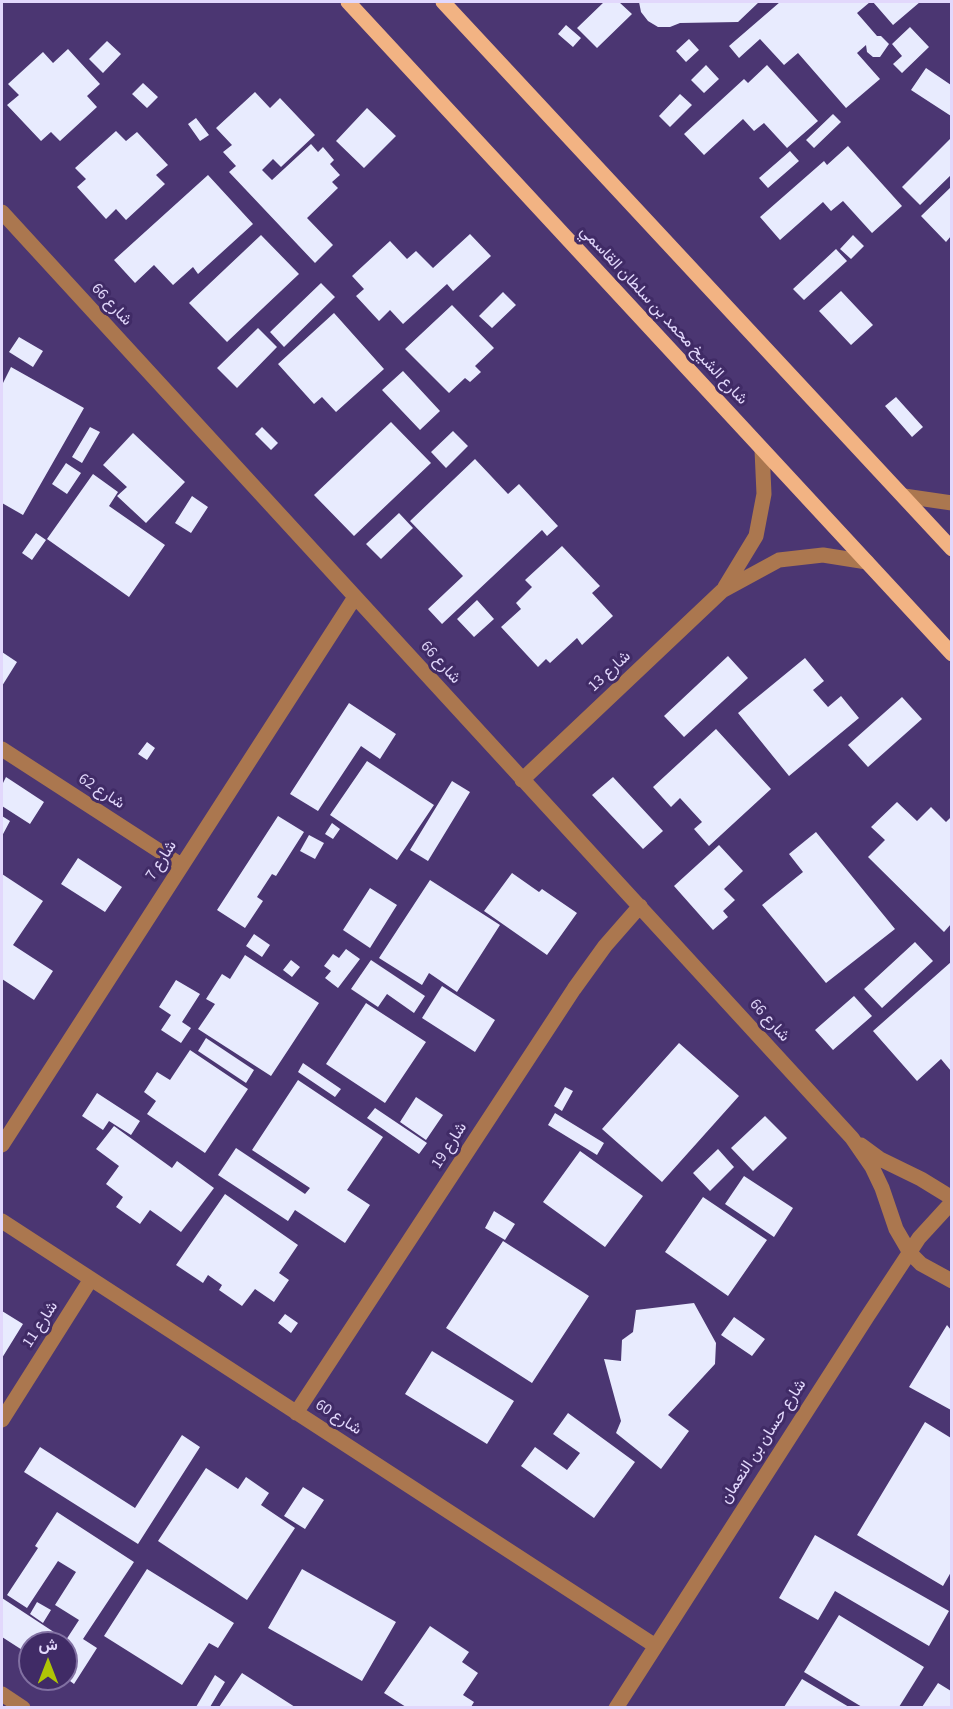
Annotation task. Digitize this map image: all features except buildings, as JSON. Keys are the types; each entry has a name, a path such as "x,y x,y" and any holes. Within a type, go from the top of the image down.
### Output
{"main road":[{"name":"شارع الشيخ محمد بن سلطان القاسمي","path":"348,2 951,654"},
{"path":"443,2 951,549"}],"street":[{"name":"شارع 66","path":"2,212 852,1138 880,1159 921,1179 951,1200"},
{"name":"شارع 13","path":"722,591 756,536 764,494 762,450"},
{"path":"904,496 951,503"},
{"name":"شارع 13","path":"522,780 722,591 779,560 823,555 867,562"},
{"name":"شارع 7","path":"2,1145 355,597"},
{"name":"شارع 62","path":"2,749 181,866"},
{"name":"شارع 19","path":"296,1413 579,982 605,946 640,906"},
{"name":"شارع 66","path":"852,1138 882,1188 896,1228 910,1253"},
{"name":"شارع حسان بن النعمان","path":"616,1707 654,1645 910,1253 951,1200"},
{"name":"شارع 60","path":"2,1221 654,1645"},
{"path":"910,1253 921,1264 951,1281"},
{"name":"شارع 11","path":"2,1420 91,1279"},
{"path":"2,1694 23,1707"}]}
